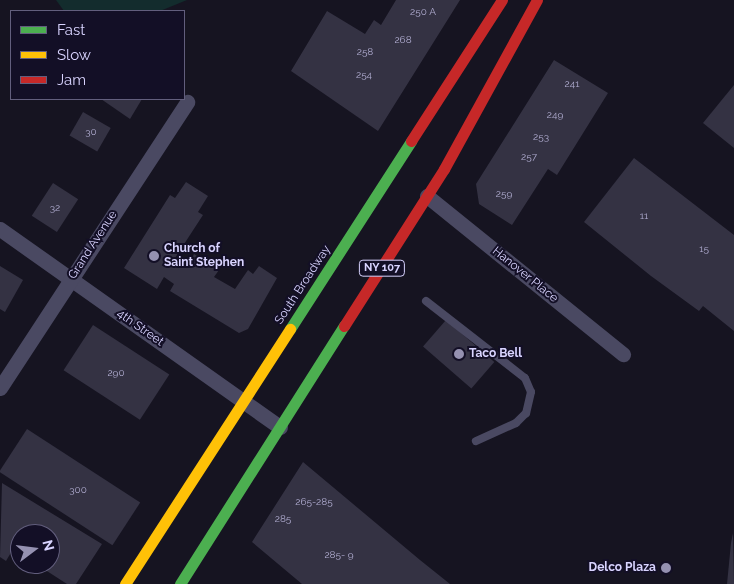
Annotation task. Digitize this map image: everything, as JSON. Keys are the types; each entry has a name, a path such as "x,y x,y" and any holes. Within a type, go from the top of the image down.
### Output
{"main road":[{"name":"South Broadway","path":"125,584 502,0"},
{"name":"NY 107","path":"180,584 428,196 536,0"}],"street":[{"name":"Grand Avenue","path":"0,388 187,102"},
{"name":"Hanover Place","path":"428,196 623,354"},
{"name":"4th Street","path":"0,229 280,427"}],"lane":[{"path":"426,301 524,378 531,392 526,413 516,422 476,441"}],"green space":[{"path":"56,0 187,0 162,10 63,10"}],"building":[{"path":"396,0 460,0 378,131 291,71 327,11 365,34 374,20 381,25"},
{"path":"554,60 608,93 557,175 548,169 512,225 479,204 476,184"},
{"path":"734,85 734,148 703,123"},
{"path":"102,100 141,100 130,119"},
{"path":"83,112 111,128 97,151 70,135"},
{"path":"634,158 734,235 734,331 703,306 699,311 651,276 584,222"},
{"name":"Church of Saint Stephen","path":"186,182 208,196 198,212 203,215 175,258 187,265 194,254 219,270 214,277 235,289 248,270 253,274 259,266 277,278 248,329 239,333 170,291 174,284 164,277 157,289 124,268 170,195 175,198"},
{"path":"53,183 78,199 57,232 32,216"},
{"path":"0,266 23,280 5,312 0,309"},
{"name":"Taco Bell","path":"446,320 494,362 471,388 423,346"},
{"path":"93,325 169,375 140,420 64,370"},
{"path":"27,429 140,503 112,545 0,472"},
{"path":"303,462 450,584 302,584 252,542"},
{"path":"2,483 102,544 76,584 67,584 52,574 60,574 60,524 10,524 10,554 6,561 0,557"},
{"path":"733,533 734,584 727,584 731,543"}],"traffic: fast":[{"path":"290,329 411,141"},
{"path":"180,584 344,326"}],"traffic: slow":[{"path":"125,584 290,329"}],"traffic: jam":[{"path":"411,141 502,0"},
{"path":"344,326 444,169 537,0"}],"place":[{"name":"Church of Saint Stephen","path":"154,256"},
{"name":"Taco Bell","path":"459,354"},
{"name":"Delco Plaza","path":"666,568"}]}
